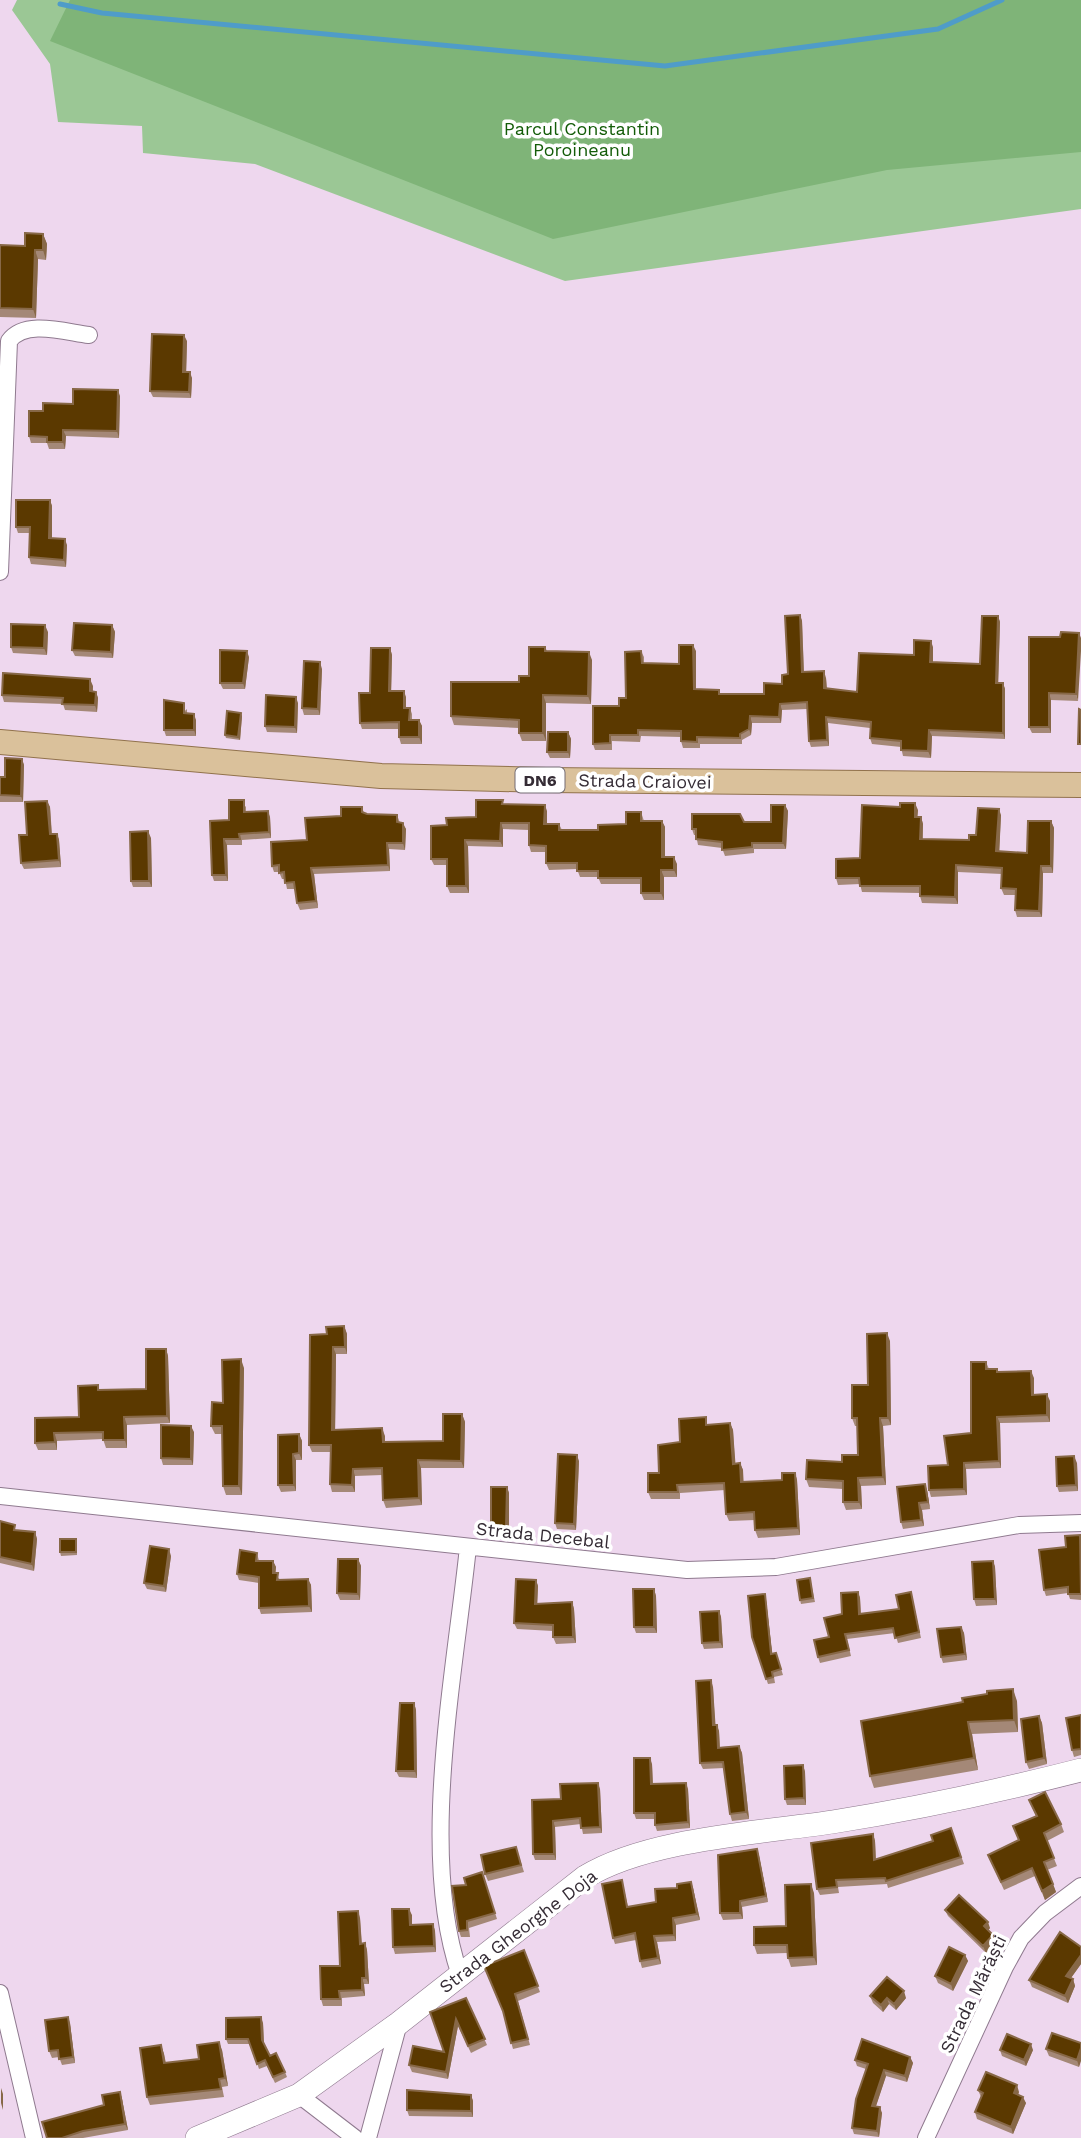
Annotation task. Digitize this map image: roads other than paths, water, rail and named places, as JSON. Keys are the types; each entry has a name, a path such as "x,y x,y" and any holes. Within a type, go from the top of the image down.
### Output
{"main road":[{"name":"Strada Craiovei","path":"0,742 381,776 560,781 1081,785"}],"street":[{"path":"0,572 9,341 15,332 26,328 89,335"},
{"name":"Strada Decebal","path":"0,1496 687,1570 740,1570 1019,1525 1081,1523"},
{"path":"460,1975 447,1930 441,1828 443,1778 468,1547"},
{"name":"Strada Gheorghe Doja","path":"197,2138 299,2095 399,2023 585,1877 617,1860 667,1847 960,1798 1081,1770"},
{"name":"Strada Mărăști","path":"926,2138 1004,1968 1021,1938 1045,1913 1081,1886"},
{"path":"0,1993 34,2138"},
{"path":"368,2138 399,2023"},
{"path":"299,2095 355,2138"}],"waterway":[{"path":"60,4 102,13 665,66 938,29 1002,0"}],"park label":[{"name":"Parcul Constantin Poroineanu","path":"582,138"}]}
